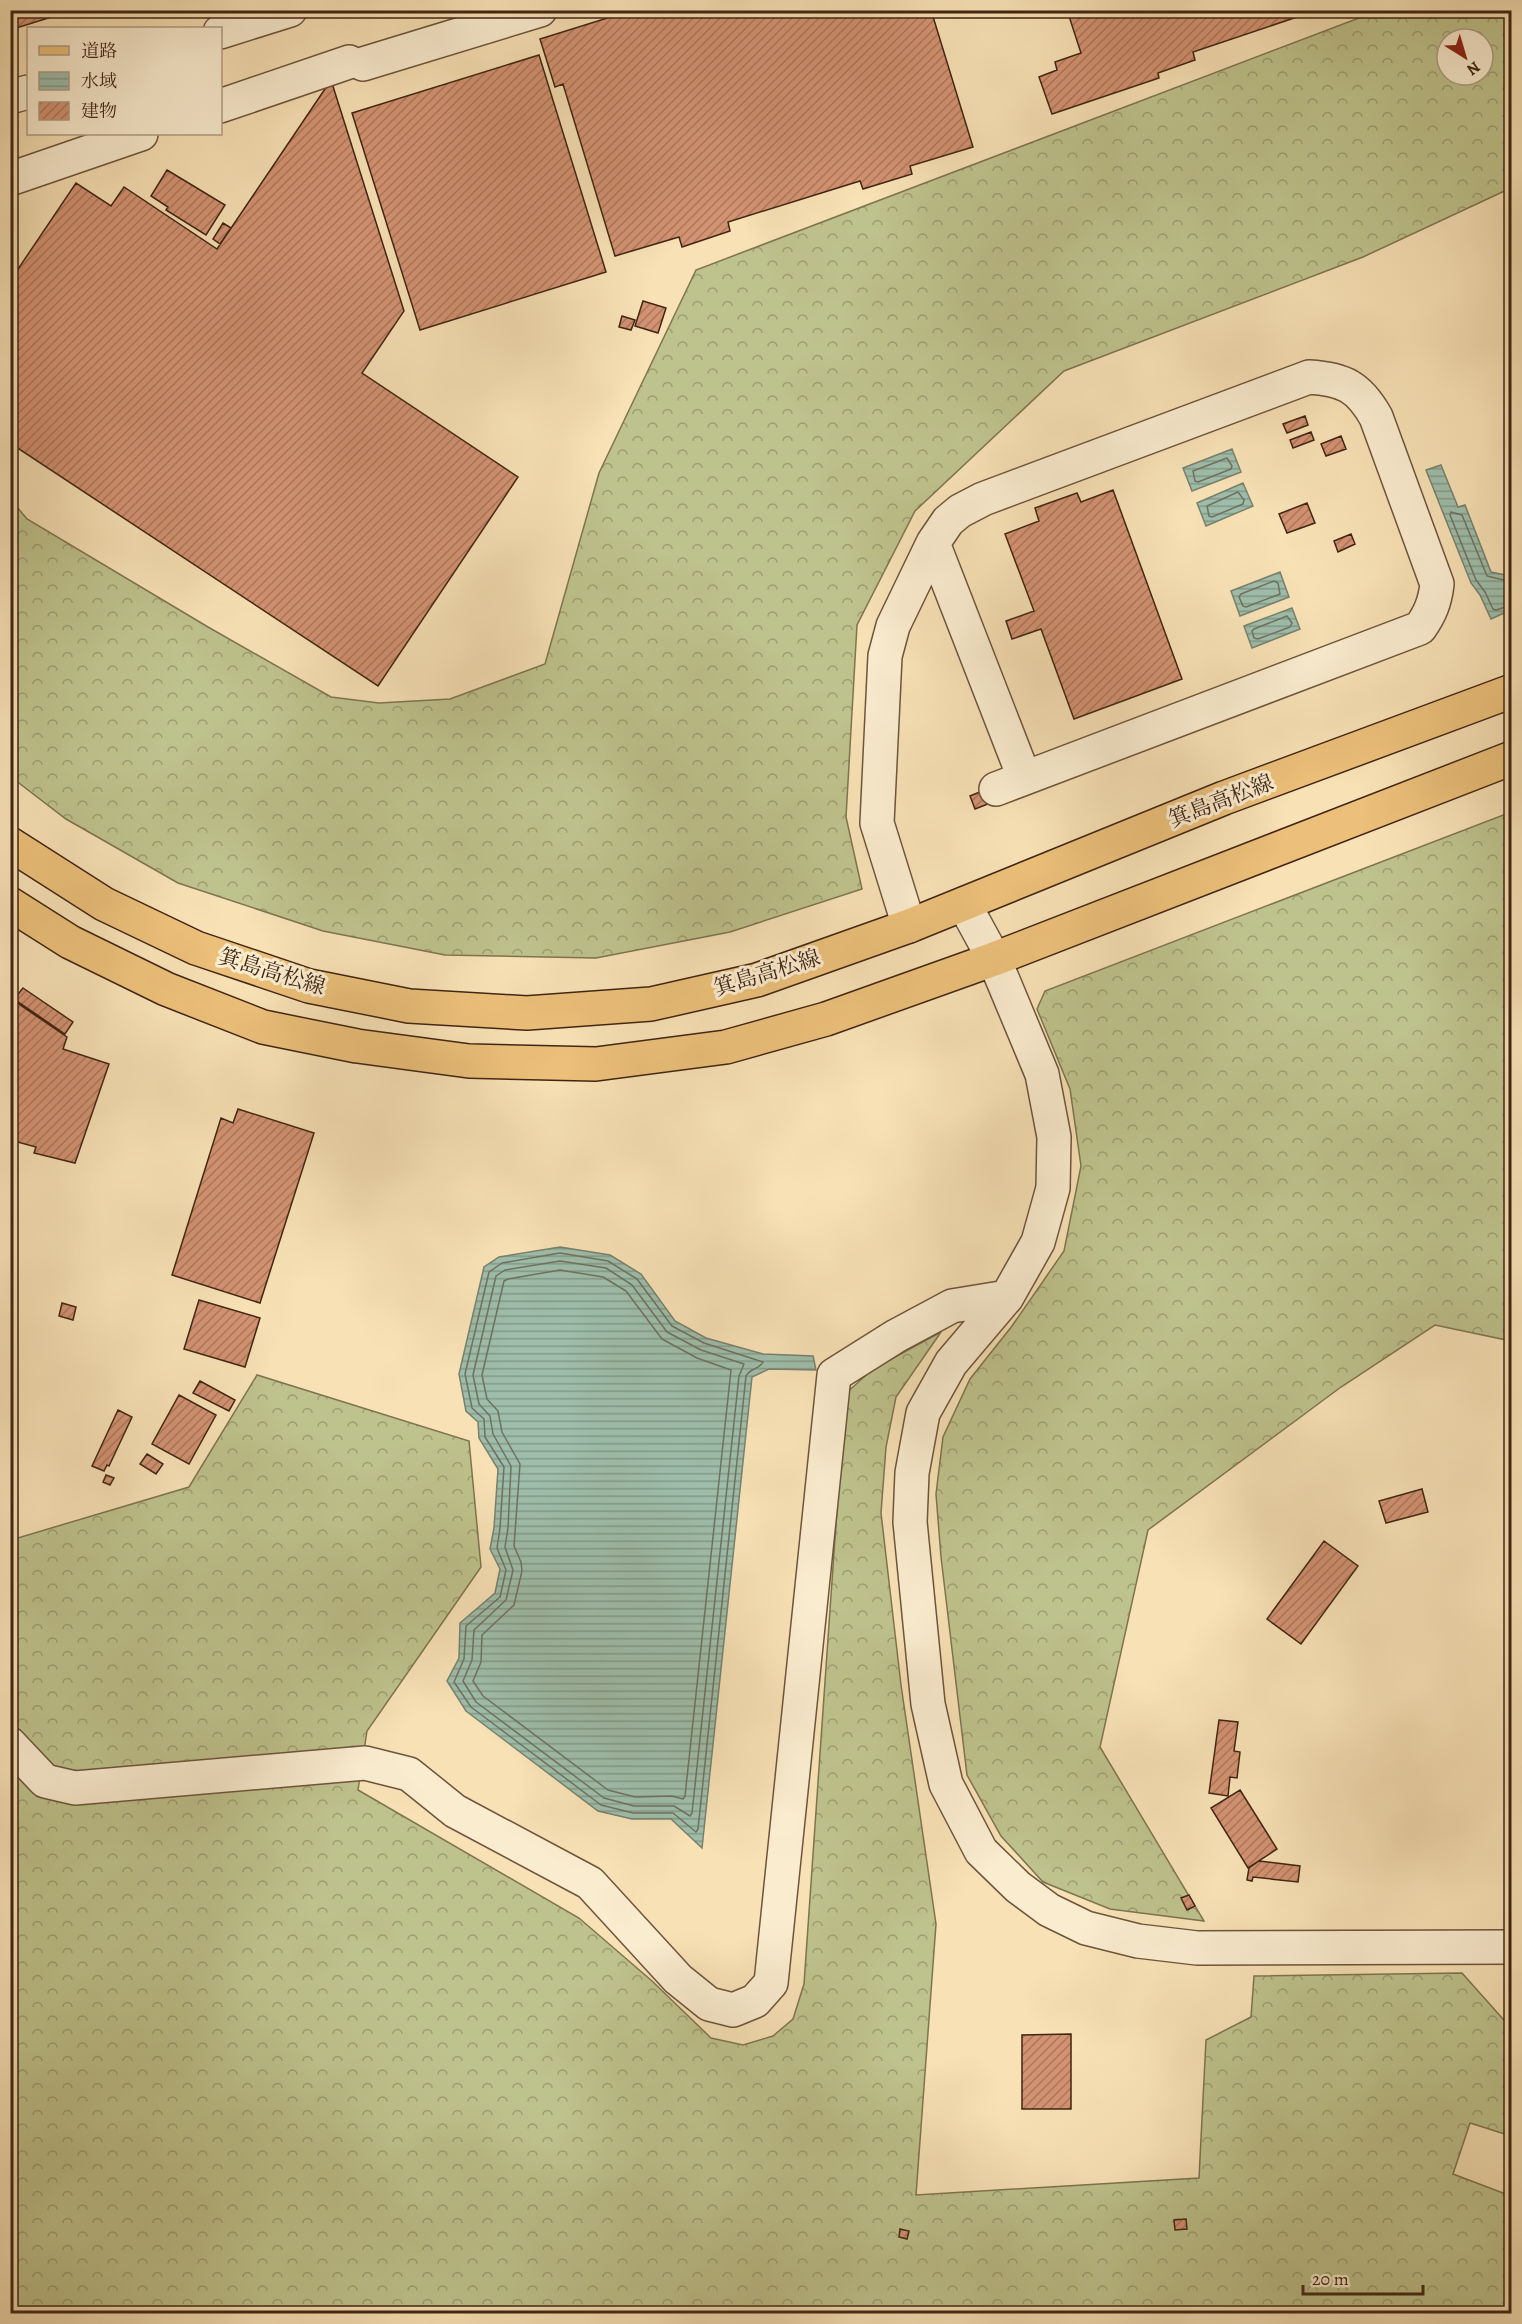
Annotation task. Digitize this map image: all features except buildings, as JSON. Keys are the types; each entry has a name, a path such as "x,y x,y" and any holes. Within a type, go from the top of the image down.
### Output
{"main road":[{"name":"箕島高松線","path":"10,844 104,904 196,948 309,986 408,1006 527,1012 651,1004 757,980 909,926 1224,798 1512,691"},
{"path":"10,904 70,942 166,989 263,1027 357,1046 469,1061 596,1064 726,1047 826,1019 994,959 1512,758"}],"street":[{"path":"222,31 290,10"},
{"path":"222,105 356,63 540,10"},
{"path":"10,97 27,92"},
{"path":"10,179 138,135"},
{"path":"909,926 877,824 885,656 893,626 933,543 948,521 960,511 983,499 1309,377 1331,379 1353,388 1366,398 1376,417 1437,584 1432,608 1420,628 1010,783 933,543"},
{"path":"964,904 994,959 1042,1074 1054,1137 1053,1188 1038,1242 1007,1297 951,1363 923,1413 912,1473 910,1522 928,1704 946,1784 981,1851 1017,1887 1049,1910 1086,1928 1138,1941 1197,1948 1512,1947"},
{"path":"10,1744 45,1781 75,1788 366,1763 409,1774 455,1811 590,1883 678,1979 709,2004 733,2010 756,2001 771,1983 834,1376 896,1336 952,1306 1007,1297"}],"green space":[{"path":"1380,10 1511,11 1511,188 1363,257 1064,371 915,511 857,625 846,817 862,889 730,932 596,958 445,955 323,931 178,883 66,819 11,777 11,500 27,519 331,697 379,703 450,699 545,664 599,473 696,270"},
{"path":"1511,812 1511,1356 1506,1340 1435,1325 1341,1387 1148,1530 1100,1747 1204,1921 1110,1909 1043,1882 1001,1836 967,1775 941,1557 936,1494 943,1437 970,1379 1012,1326 1064,1251 1081,1166 1070,1089 1037,1009 1045,991"},
{"path":"941,1332 896,1397 886,1447 881,1513 901,1685 936,1924 916,2195 1199,2178 1206,2040 1251,2017 1254,1976 1462,1973 1511,2028 1511,2136 1470,2123 1453,2174 1511,2196 1511,2313 11,2314 11,1540 189,1487 257,1375 469,1441 481,1567 367,1731 358,1790 579,1918 652,1981 711,2038 743,2045 773,2036 793,2019 804,1984 845,1394 873,1369"}],"water":[{"path":"1232,449 1241,472 1192,491 1183,468"},
{"path":"1441,465 1458,507 1465,505 1491,572 1511,576 1511,610 1491,619 1480,595 1471,583 1426,470"},
{"path":"1243,483 1253,506 1206,526 1197,503"},
{"path":"1280,572 1289,597 1240,616 1231,591"},
{"path":"1292,608 1300,629 1252,648 1244,626"},
{"path":"560,1247 610,1255 641,1274 675,1321 706,1338 763,1354 813,1356 816,1370 769,1369 752,1377 702,1848 671,1819 632,1819 598,1811 466,1711 447,1681 459,1658 460,1623 495,1593 500,1569 490,1549 494,1528 498,1469 479,1438 478,1422 466,1411 459,1374 484,1267 499,1257"}]}
